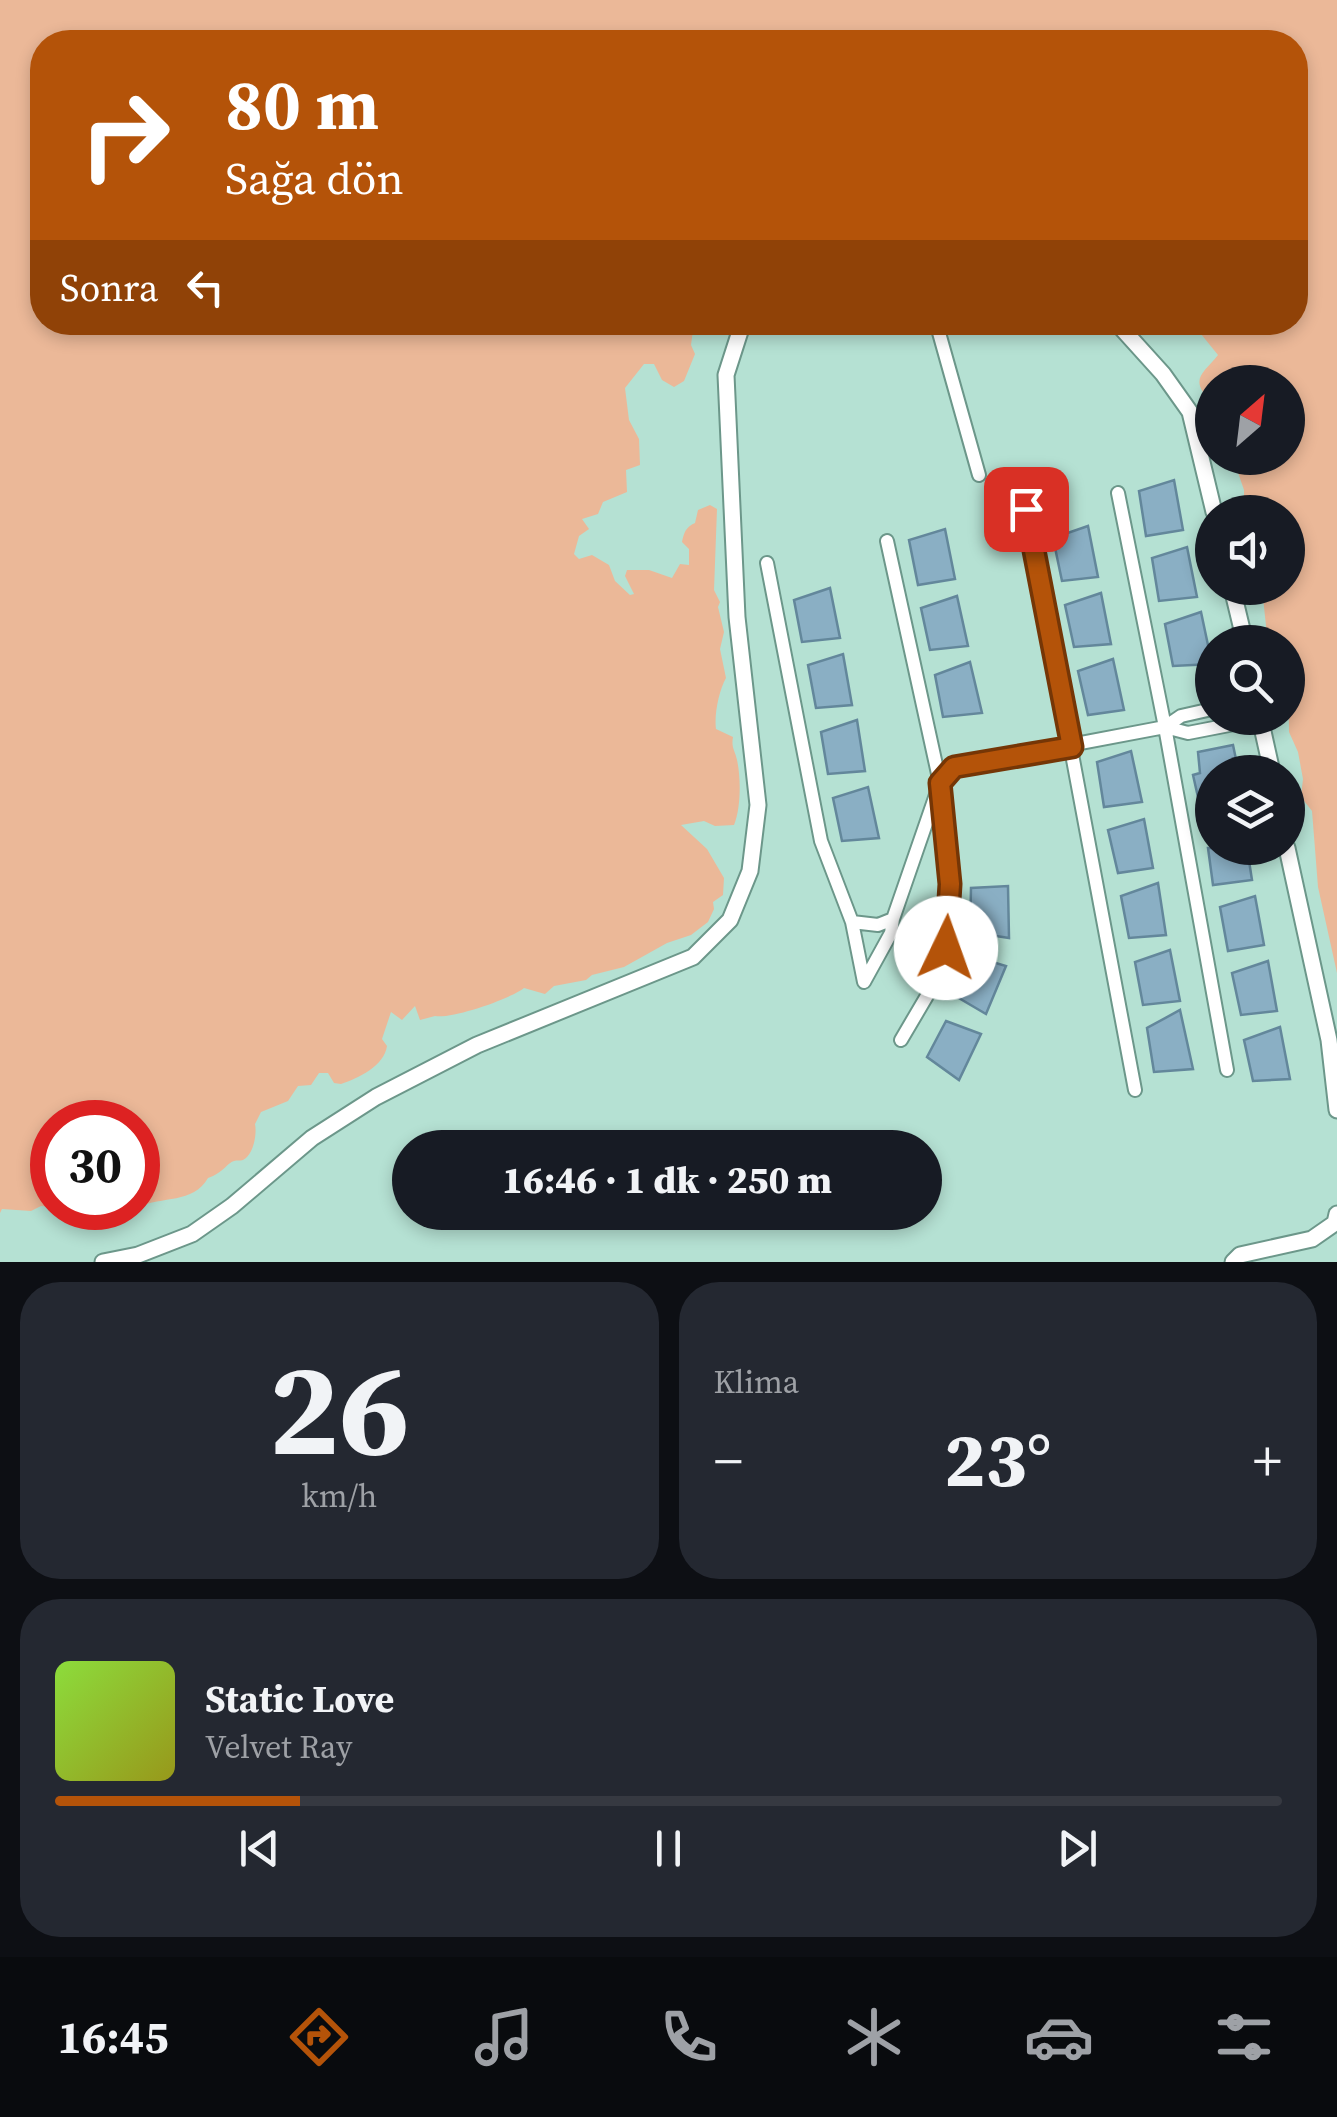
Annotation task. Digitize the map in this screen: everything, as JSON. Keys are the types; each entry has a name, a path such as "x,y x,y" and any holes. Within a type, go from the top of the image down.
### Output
{"street":[{"path":"103,1262 138,1255 192,1234 322,1131 376,1097 477,1045 692,957 730,920 750,872 758,805 737,617 726,375 740,335"},
{"path":"940,335 978,475"},
{"path":"1128,335 1190,412 1210,495"},
{"path":"1118,493 1227,1070"},
{"path":"1026,509 1135,1090"},
{"path":"887,541 940,783 950,884 946,948 931,989 901,1040"},
{"path":"767,563 821,841 852,922 864,982 891,934 940,783 954,767 1165,727 1181,716 1195,713"},
{"path":"1165,727 1195,732"},
{"path":"1292,865 1328,1040 1337,1110"},
{"path":"852,922 878,925 893,919"},
{"path":"1232,1262 1240,1255 1312,1239 1335,1223 1337,1214"}],"shaded area":[{"path":"0,0 1337,0 1337,973 1318,887 1312,811 1305,802 1305,755 1299,755 1290,735 1305,735 1305,625 1266,625 1264,605 1305,605 1305,495 1244,495 1239,475 1305,475 1305,365 1209,365 1218,355 1202,335 1308,335 1308,30 30,30 30,335 692,335 695,354 684,381 674,387 662,380 654,364 644,364 625,388 629,420 639,439 640,465 626,470 627,492 603,502 598,514 582,519 589,529 579,536 574,554 579,559 592,555 609,565 615,581 630,595 634,594 625,576 627,570 649,570 672,578 680,564 689,565 689,549 682,542 686,530 695,523 698,510 710,505 717,509 714,590 720,602 724,632 720,649 726,678 718,703 716,729 733,737 740,793 734,825 715,826 704,821 681,825 707,849 724,878 723,895 713,902 708,922 691,935 667,943 624,967 554,986 545,994 524,988 482,1007 420,1020 415,1006 402,1020 391,1012 382,1039 387,1046 376,1065 341,1084 334,1083 328,1073 319,1073 311,1085 298,1086 288,1101 261,1112 247,1157 231,1162 186,1196 160,1201 160,1100 30,1100 30,1211 2,1209 0,1213"}],"building":[{"path":"1174,480 1183,530 1146,536 1139,491"},
{"path":"1088,526 1098,577 1062,581 1053,538"},
{"path":"945,529 955,579 918,585 909,540"},
{"path":"1187,547 1195,597 1159,601 1152,558"},
{"path":"830,588 840,638 802,642 794,600"},
{"path":"1101,593 1111,644 1074,647 1065,605"},
{"path":"957,596 968,646 930,650 921,608"},
{"path":"1201,612 1204,625 1195,625 1195,665 1173,666 1165,624"},
{"path":"843,654 852,705 816,708 808,665"},
{"path":"1113,659 1124,710 1088,715 1078,671"},
{"path":"970,662 982,713 943,717 935,675"},
{"path":"857,720 865,771 828,774 821,732"},
{"path":"1233,745 1235,755 1198,755"},
{"path":"1131,751 1142,802 1104,807 1097,762"},
{"path":"868,787 879,838 842,841 833,798"},
{"path":"1144,819 1153,868 1118,873 1108,830"},
{"path":"1210,865 1250,865 1252,880 1213,885"},
{"path":"1158,883 1166,935 1129,938 1121,896"},
{"path":"1008,886 1009,938 970,932 971,888"},
{"path":"1255,896 1264,945 1228,951 1220,907"},
{"path":"1170,950 1180,1001 1143,1005 1135,962"},
{"path":"969,955 1006,966 986,1014 952,994"},
{"path":"1268,961 1277,1011 1241,1015 1232,973"},
{"path":"1180,1010 1193,1069 1154,1072 1147,1028"},
{"path":"946,1021 981,1034 959,1080 927,1057"},
{"path":"1280,1027 1290,1079 1253,1081 1244,1040"}],"route":[{"path":"946,948 950,884 940,783 954,767 1072,747 1026,509"}]}
